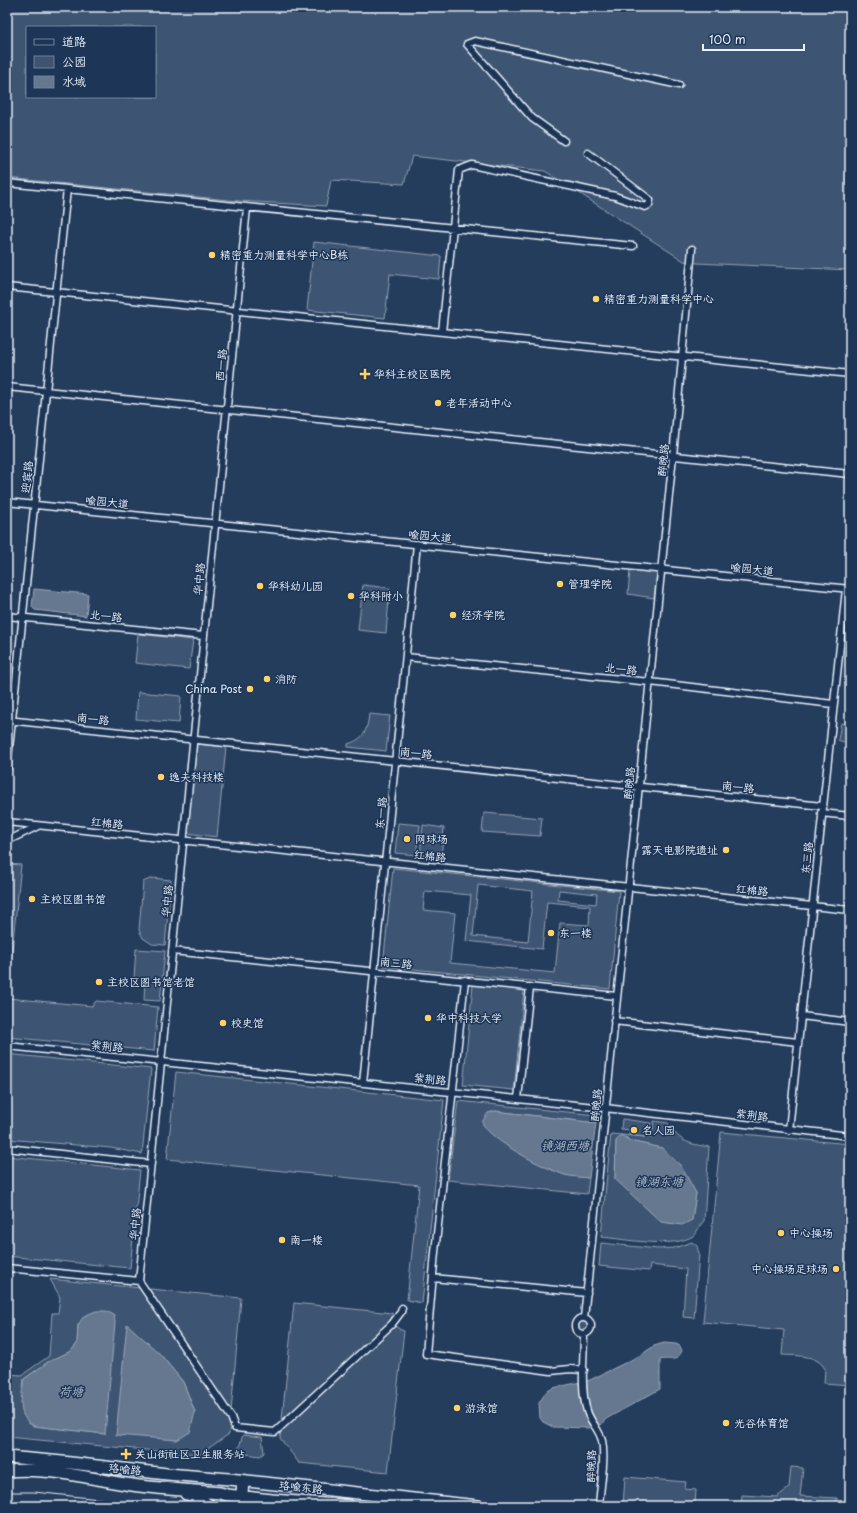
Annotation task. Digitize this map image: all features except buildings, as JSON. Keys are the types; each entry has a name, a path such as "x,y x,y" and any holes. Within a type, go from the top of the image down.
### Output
{"highway":[{"name":"珞喻路","path":"7,1457 243,1481"},
{"name":"珞喻路","path":"7,1471 60,1473 126,1484 220,1493 227,1495"},
{"name":"珞喻东路","path":"243,1481 478,1506"},
{"path":"241,1501 243,1481"},
{"path":"256,1502 258,1482"},
{"path":"170,1489 194,1496 210,1506"},
{"name":"珞喻东路","path":"227,1495 241,1501 341,1506"}],"street":[{"path":"564,141 532,118 467,44 475,41 679,86"},
{"path":"442,332 459,170 472,165 615,196 640,206 645,207 648,205 650,200 647,197 631,187 588,153"},
{"path":"7,183 452,229 633,246"},
{"name":"迎宾路","path":"7,768 9,721 23,618 67,189"},
{"name":"西一路","path":"215,524 247,208"},
{"name":"醉晚路","path":"584,1318 662,570 692,249"},
{"path":"7,287 850,374"},
{"path":"7,387 850,474"},
{"name":"喻园大道","path":"7,502 848,589"},
{"name":"华中路","path":"139,1281 215,524"},
{"name":"东一路","path":"363,1083 417,544"},
{"name":"东三路","path":"789,1130 821,813 848,589"},
{"name":"北一路","path":"7,616 203,636"},
{"name":"北一路","path":"406,657 650,682 833,704"},
{"name":"南一路","path":"9,721 822,806"},
{"path":"821,813 850,816"},
{"name":"红棉路","path":"7,822 850,910"},
{"path":"7,841 38,826"},
{"name":"南三路","path":"172,951 617,996"},
{"path":"464,980 426,1354 551,1371 584,1370"},
{"path":"518,1099 530,987"},
{"path":"800,1016 850,1022"},
{"path":"614,1021 798,1042"},
{"name":"紫荆路","path":"7,1046 605,1108 850,1136"},
{"path":"7,1148 151,1164"},
{"path":"7,1268 139,1281 230,1417 235,1428 275,1432 392,1324 401,1312 402,1308"},
{"path":"433,1278 587,1294"},
{"name":"醉晚路","path":"584,1318 591,1322 592,1327 589,1332 584,1334 578,1332 575,1325 579,1319 584,1318"},
{"name":"醉晚路","path":"584,1334 584,1385 586,1411 602,1441 603,1458 599,1506"}],"green space":[{"path":"7,7 850,7 850,270 697,263 684,261 545,171 412,156 404,184 331,180 326,206 239,201 7,178"},
{"path":"314,242 441,256 439,279 390,274 385,318 307,310"},
{"path":"630,570 657,572 654,598 628,594"},
{"path":"363,585 390,588 386,633 358,630"},
{"path":"138,634 193,640 189,669 135,663"},
{"path":"138,692 181,696 179,723 136,719"},
{"path":"369,714 390,716 386,751 348,747 348,744 358,740 364,734"},
{"path":"841,723 850,724 850,744 838,740"},
{"path":"196,744 226,747 217,837 187,833"},
{"path":"484,813 542,818 540,836 482,832"},
{"name":"网球场","path":"398,823 420,825 416,855 395,853"},
{"name":"网球场","path":"423,825 444,828 441,857 420,855"},
{"path":"7,864 21,865 7,998"},
{"path":"393,868 619,891 610,989 383,966","holes":["478,885 533,891 528,942 473,936","559,890 597,894 596,904 558,900","425,891 471,895 466,941 542,949 547,902 590,906 589,925 560,923 555,973 450,963 455,913 423,910"]},
{"path":"152,878 171,880 165,945 152,944 143,938 139,930 143,882"},
{"path":"136,949 165,951 160,1001 144,1000 145,979 134,978"},
{"path":"473,985 524,990 514,1090 463,1085"},
{"path":"7,998 92,1006 96,1001 158,1007 154,1051 7,1037"},
{"path":"7,1054 151,1069 142,1154 111,1148 7,1139"},
{"path":"176,1072 444,1100 422,1303 407,1300 419,1185 167,1159"},
{"path":"458,1101 597,1115 596,1123 495,1111 551,1169 565,1175 589,1178 587,1194 448,1180"},
{"path":"622,1119 651,1123 649,1137 652,1138 654,1121 668,1123 676,1134 685,1141 696,1145 709,1147 704,1221 693,1236 684,1240 661,1243 601,1237 611,1134 645,1137 629,1135 630,1130 621,1129","holes":["626,1137 630,1141 662,1148 696,1193 692,1220 615,1179 616,1141"]},
{"name":"中心操场","path":"721,1132 850,1144 850,1385 824,1383 825,1369 821,1364 812,1358 782,1355 784,1330 703,1322"},
{"path":"7,1156 140,1170 130,1268 7,1256"},
{"path":"692,1242 697,1246 699,1254 694,1318 683,1317 686,1269 650,1265 649,1271 599,1266 601,1243 658,1249 674,1248"},
{"path":"50,1279 241,1298 229,1434 199,1455 7,1437 7,1374 22,1375 49,1356 52,1313 58,1313 60,1297","holes":["78,1325 105,1434 34,1426 28,1423 24,1379 48,1362 71,1351 77,1344","160,1354 183,1382 195,1412"]},
{"path":"294,1303 392,1313 392,1324 404,1331 388,1472 299,1463 280,1438"},
{"path":"583,1321 588,1326 583,1331 578,1326"},
{"path":"243,1435 262,1437 264,1453 260,1456 240,1453 238,1450"},
{"path":"791,1467 803,1468 800,1496 837,1498 837,1506 741,1506 742,1495 777,1497 789,1488"},
{"path":"625,1477 686,1482 685,1489 696,1490 695,1506 623,1506"}],"water":[{"path":"34,589 88,594 86,616 35,610 32,607"},
{"name":"镜湖西塘","path":"495,1111 596,1123 589,1178 568,1176 556,1172 506,1145 495,1137 482,1122 488,1113"},
{"name":"镜湖东塘","path":"621,1135 630,1141 662,1148 681,1166 696,1193 692,1220 682,1225 661,1222 615,1179 616,1141"},
{"name":"荷塘","path":"96,1311 106,1311 114,1315 115,1323 105,1434 34,1426 24,1417 22,1411 21,1399 24,1379 48,1362 71,1351 77,1344 78,1325 84,1316"},
{"path":"127,1324 160,1354 183,1382 195,1412 190,1432 177,1440 116,1435"},
{"path":"664,1343 676,1344 680,1346 682,1351 675,1359 660,1360 660,1389 606,1419 601,1425 588,1428 553,1427 543,1422 540,1418 539,1403 546,1392 553,1388 590,1380 639,1356 654,1346"}],"tram line":[{"path":"7,1492 34,1492 164,1506"}],"place":[{"name":"精密重力测量科学中心B栋","path":"212,255"},
{"name":"精密重力测量科学中心","path":"596,299"},
{"name":"华科主校区医院","path":"365,374"},
{"name":"老年活动中心","path":"438,403"},
{"name":"管理学院","path":"560,584"},
{"name":"华科幼儿园","path":"260,586"},
{"name":"华科附小","path":"351,596"},
{"name":"经济学院","path":"453,615"},
{"name":"消防","path":"267,679"},
{"name":"China Post","path":"250,689"},
{"name":"逸夫科技楼","path":"161,777"},
{"name":"网球场","path":"407,839"},
{"name":"露天电影院遗址","path":"726,850"},
{"name":"主校区图书馆","path":"32,899"},
{"name":"东一楼","path":"551,933"},
{"name":"主校区图书馆老馆","path":"99,982"},
{"name":"华中科技大学","path":"428,1018"},
{"name":"校史馆","path":"223,1023"},
{"name":"名人园","path":"634,1130"},
{"name":"中心操场","path":"781,1233"},
{"name":"南一楼","path":"282,1240"},
{"name":"中心操场足球场","path":"836,1269"},
{"name":"游泳馆","path":"457,1408"},
{"name":"光谷体育馆","path":"726,1423"},
{"name":"关山街社区卫生服务站","path":"126,1454"}]}
